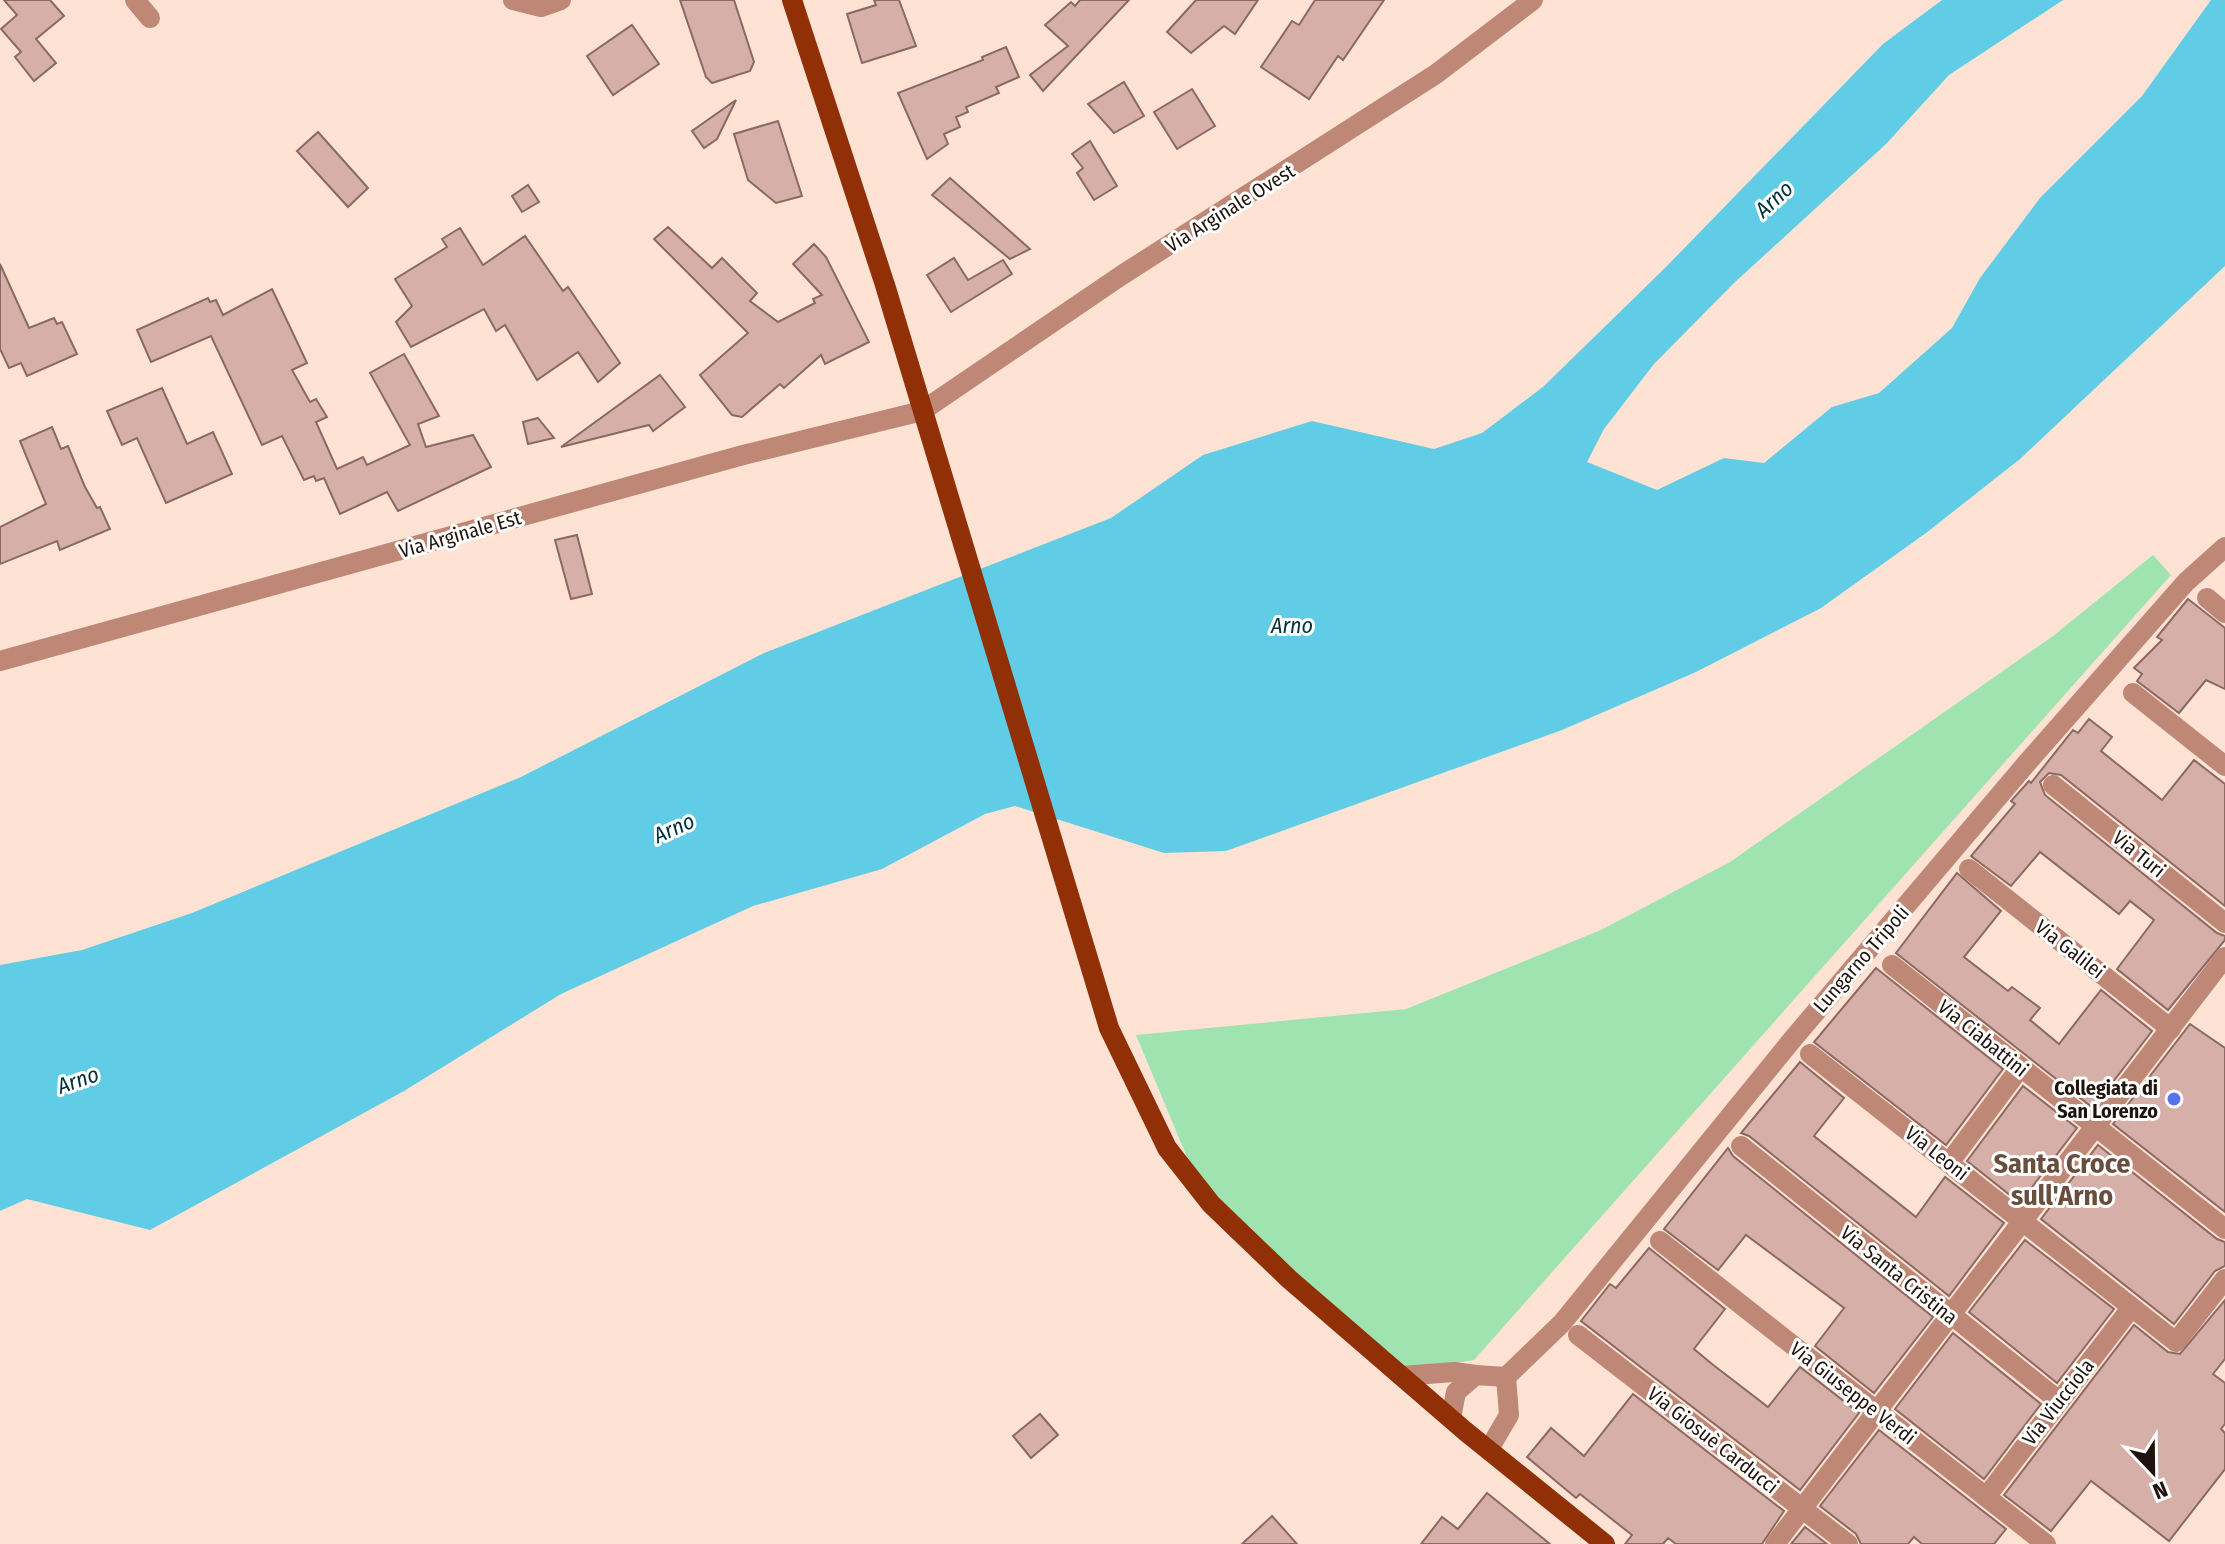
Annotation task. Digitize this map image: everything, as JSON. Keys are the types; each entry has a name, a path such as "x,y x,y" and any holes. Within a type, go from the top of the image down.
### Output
{"main road":[{"path":"792,0 922,411 1095,980 1125,1064 1174,1161 1245,1238 1401,1376 1605,1544"}],"street":[{"path":"135,0 150,18"},
{"path":"513,0 541,7 561,0"},
{"name":"Via Arginale Ovest","path":"922,411 1122,275 1436,74 1533,0"},
{"name":"Via Arginale Est","path":"0,661 743,455 922,411"},
{"name":"Lungarno Tripoli","path":"1506,1377 1562,1323 1870,947 2176,593 2225,547"},
{"path":"2207,598 2225,613"},
{"path":"2133,693 2225,766"},
{"name":"Via Turi","path":"2053,785 2225,923"},
{"name":"Via Galilei","path":"1969,869 2171,1029"},
{"path":"1775,1544 2225,957"},
{"name":"Via Ciabattini","path":"1892,965 2225,1229"},
{"name":"Via Leoni","path":"1810,1054 2176,1342 2225,1279"},
{"path":"1949,1163 2020,1068"},
{"name":"Via Santa Cristina","path":"1741,1146 2059,1401"},
{"name":"Via Giuseppe Verdi","path":"1660,1241 2046,1544"},
{"name":"Via Viucciola","path":"1986,1497 2131,1308"},
{"name":"Via Giosuè Carducci","path":"1578,1335 1848,1544"},
{"path":"1401,1376 1454,1372 1506,1377 1509,1415 1489,1449"},
{"path":"1451,1418 1456,1392 1476,1375"}],"green space":[{"path":"2153,555 2171,575 1474,1360 1399,1372 1194,1174 1136,1035 1406,1009 1601,930 1730,862 2053,636"}],"water":[{"name":"Arno","path":"1942,0 2063,0 1949,75 1886,144 1734,283 1654,364 1604,429 1587,462 1657,490 1724,458 1764,463 1832,407 1879,393 1952,328 1980,278 2040,198 2142,96 2211,0 2225,0 2225,266 2020,459 1926,533 1821,608 1696,672 1562,730 1226,851 1164,853 1015,806 985,814 882,869 753,906 561,994 404,1091 150,1230 27,1199 0,1211 0,965 82,950 192,913 521,777 764,653 1111,518 1203,455 1312,421 1434,449 1482,433 1543,387 1666,267 1883,44"}],"building":[{"path":"4,0 50,0 64,16 36,39 56,63 34,81 15,57 21,52 1,29 17,15"},
{"path":"680,0 734,0 754,62 750,71 712,83 706,77"},
{"path":"874,0 899,0 916,46 862,63 847,14 876,5"},
{"path":"1080,0 1129,0 1043,91 1030,75 1068,46 1045,25 1071,2 1075,6"},
{"path":"1196,0 1258,0 1235,34 1224,26 1191,53 1167,32"},
{"path":"1315,0 1384,0 1343,60 1338,56 1309,99 1261,67 1292,21 1299,25"},
{"path":"632,25 659,64 613,95 587,56"},
{"path":"1006,47 1019,77 996,87 999,93 966,107 968,112 956,117 960,127 944,134 948,144 927,159 898,93 983,60 982,57"},
{"path":"1124,82 1144,116 1114,133 1088,104"},
{"path":"1192,89 1215,126 1177,149 1154,112"},
{"path":"736,100 717,139 704,148 692,131"},
{"path":"778,121 802,196 776,203 748,180 734,134"},
{"path":"318,132 368,188 348,207 297,151"},
{"path":"1090,141 1117,186 1094,200 1077,173 1083,168 1072,154"},
{"path":"950,178 1030,249 1010,259 932,195"},
{"path":"528,185 539,202 522,212 512,196"},
{"path":"668,227 712,268 722,258 757,293 750,301 778,322 815,303 813,299 822,295 793,264 814,244 826,257 869,342 825,364 821,355 784,388 780,384 742,417 732,415 700,375 748,333 654,239"},
{"path":"460,228 483,265 525,236 563,291 568,287 620,363 598,382 578,352 537,380 505,325 496,331 484,309 411,347 396,322 412,306 395,279 447,247 442,239"},
{"path":"954,258 968,280 1003,260 1012,274 951,312 927,275"},
{"path":"0,264 29,328 54,318 57,324 62,322 77,354 27,376 21,363 9,368 0,349"},
{"path":"272,289 307,363 292,370 310,402 316,399 327,417 316,422 337,469 363,457 367,465 410,445 370,373 404,354 439,416 418,424 426,447 473,435 491,467 398,511 387,492 340,514 324,478 316,481 314,476 304,480 282,436 262,445 211,336 151,362 137,330 208,298 210,302 216,300 223,315"},
{"path":"660,375 685,407 653,431 649,425 561,447"},
{"path":"162,388 187,444 213,432 232,474 166,503 137,438 122,445 107,411"},
{"path":"538,418 554,438 528,444 523,422"},
{"path":"52,427 61,449 68,446 85,487 97,508 100,507 110,529 60,550 57,541 0,564 0,527 46,504 20,441"},
{"path":"577,535 592,594 571,599 555,540"},
{"path":"2188,599 2225,628 2225,689 2206,680 2179,713 2137,681 2142,674 2134,668 2162,640 2157,637"},
{"path":"2089,719 2112,737 2101,751 2162,800 2194,760 2225,784 2225,906 2061,775 2049,773 2040,782 2045,795 2217,933 2225,936 2225,940 2168,1010 2117,969 2154,920 2130,901 2119,914 2040,852 2011,886 1971,856 2015,804 2011,801 2029,781 2031,783 2073,730 2078,733"},
{"path":"1957,873 2001,911 1964,957 2008,991 2012,987 2040,1008 2030,1020 2059,1044 2101,990 2152,1031 2093,1108 1896,953"},
{"path":"1876,968 2003,1069 1946,1145 1814,1042"},
{"name":"Collegiata di San Lorenzo","path":"2190,1024 2225,1048 2225,1212 2113,1124"},
{"path":"1800,1062 1844,1098 1814,1136 1916,1217 1945,1177 2004,1223 1949,1296 1749,1136 1741,1133"},
{"path":"2023,1086 2077,1128 2020,1203 1967,1161"},
{"path":"2098,1145 2217,1239 2225,1242 2225,1266 2215,1271 2174,1324 2041,1219"},
{"path":"1728,1148 1733,1156 1933,1317 1874,1393 1815,1346 1844,1308 1746,1235 1718,1270 1664,1229"},
{"path":"2025,1240 2114,1309 2057,1383 1969,1312"},
{"path":"1649,1248 1725,1309 1694,1349 1712,1364 1768,1407 1800,1367 1859,1413 1800,1490 1581,1321 1610,1284 1616,1288"},
{"path":"2225,1300 2225,1359 2213,1374 2225,1383 2225,1424 2221,1429 2225,1433 2225,1469 2169,1541 2091,1481 2051,1531 2004,1495 2134,1325 2168,1352 2180,1354"},
{"path":"1953,1333 2041,1404 1984,1479 1895,1409"},
{"path":"1633,1394 1784,1511 1762,1544 1676,1544 1668,1538 1663,1544 1625,1544 1632,1535 1580,1494 1576,1498 1527,1457 1551,1428 1584,1456"},
{"path":"1040,1414 1058,1435 1031,1458 1013,1436"},
{"path":"1879,1430 2006,1529 1994,1544 1922,1544 1914,1537 1908,1544 1861,1544 1856,1534 1820,1506"},
{"path":"1487,1493 1550,1544 1421,1544 1442,1517 1458,1529"},
{"path":"1272,1516 1297,1544 1242,1544"},
{"path":"1805,1527 1827,1544 1791,1544"}],"place":[{"name":"Collegiata di San Lorenzo","path":"2174,1099"}],"district":[{"name":"Santa Croce sull'Arno","path":"2062,1179"}]}
